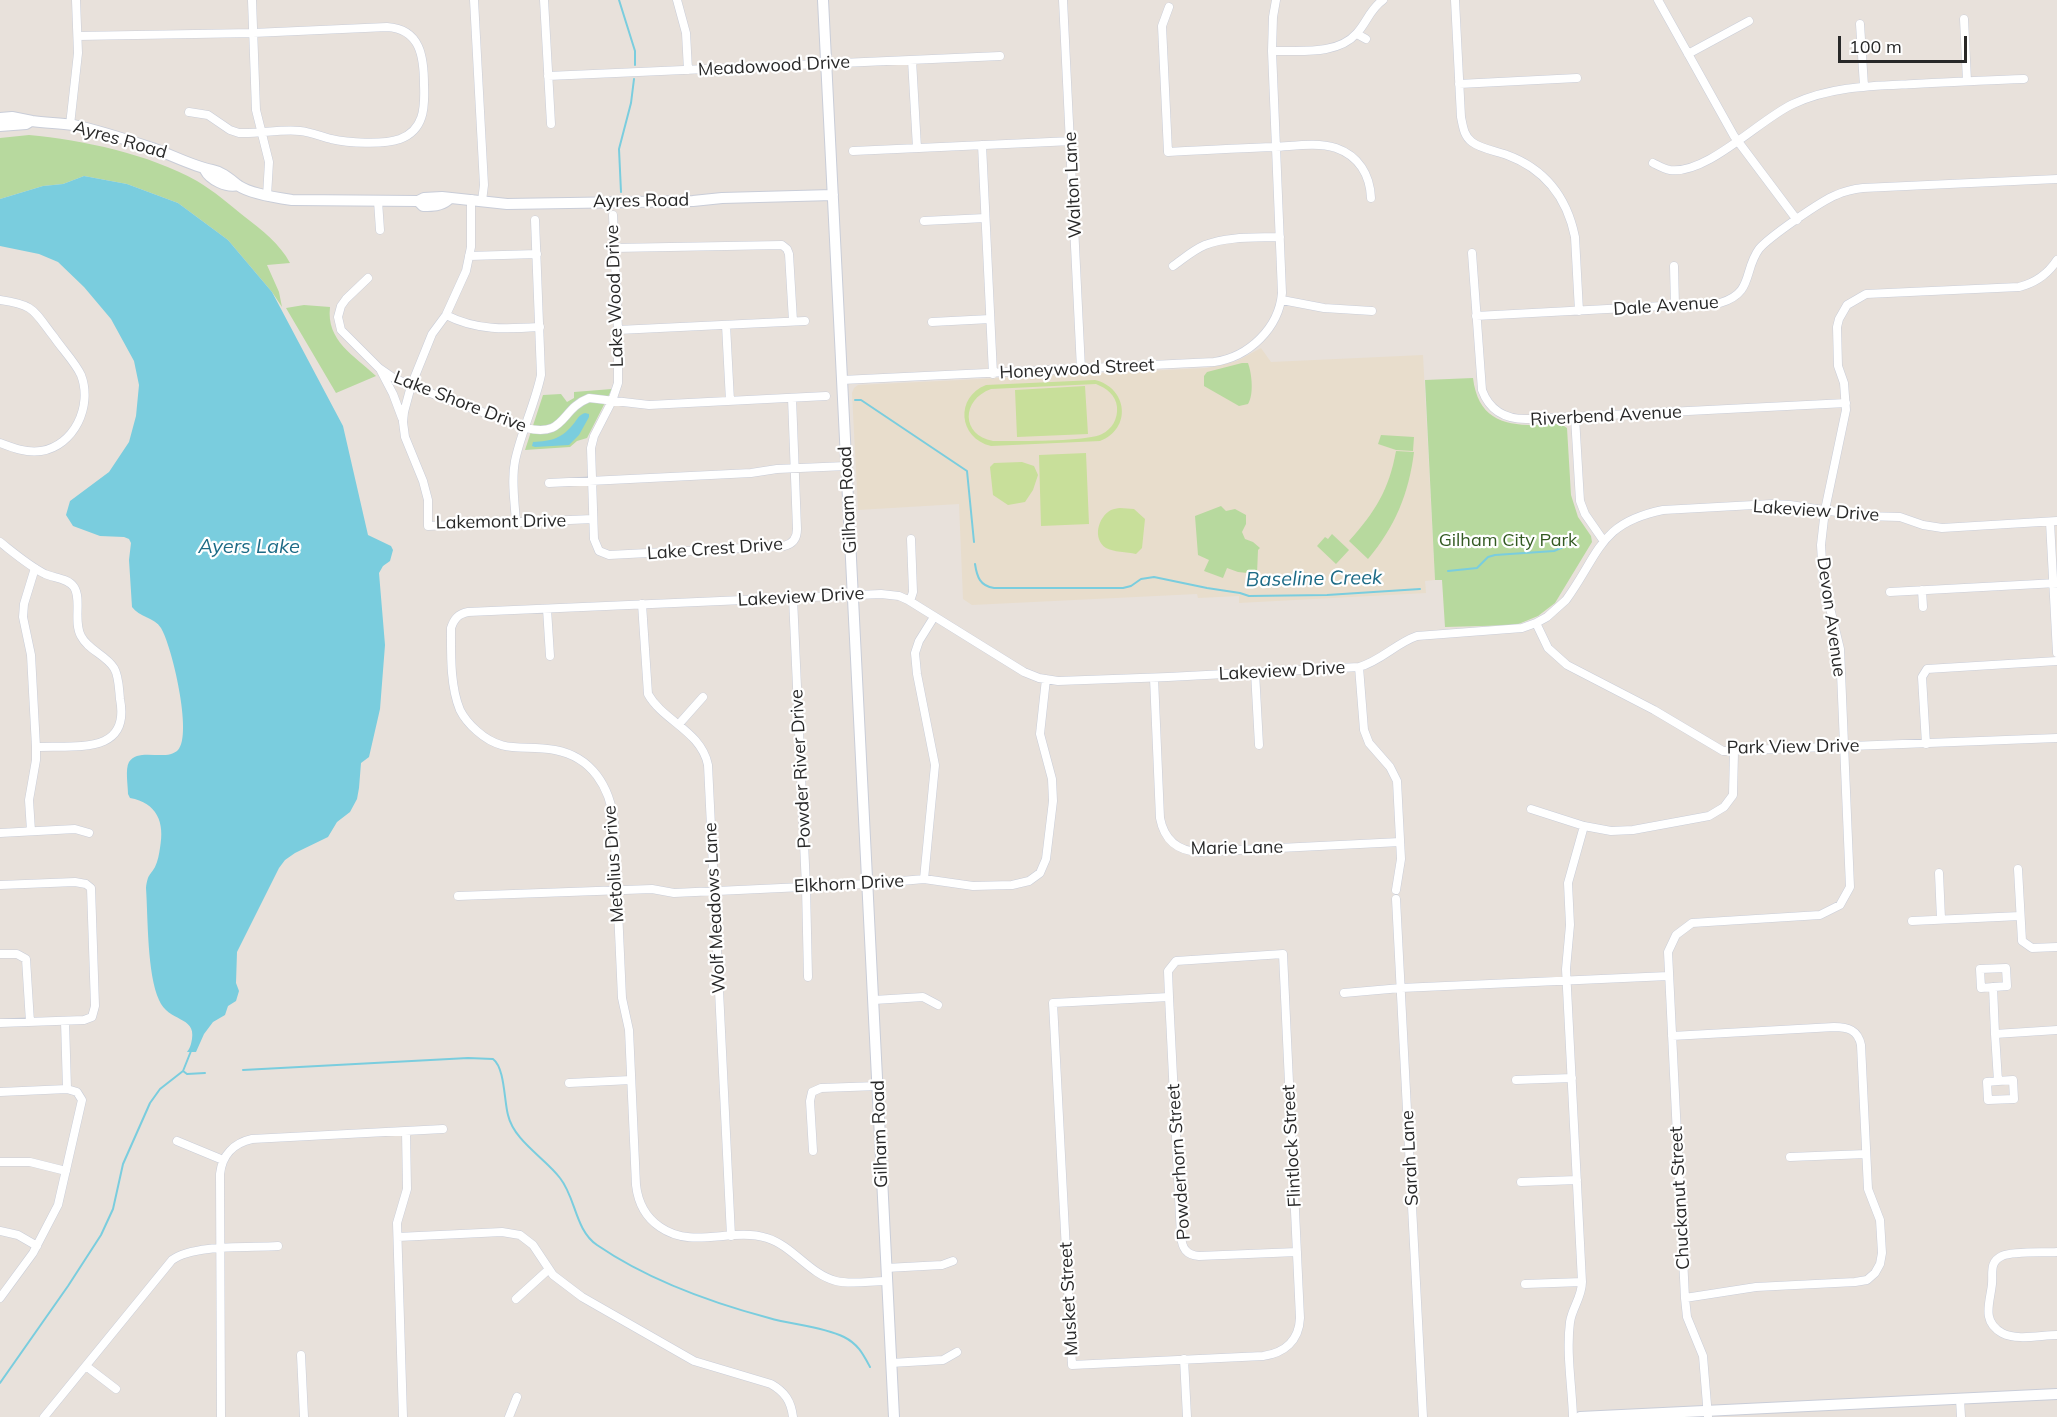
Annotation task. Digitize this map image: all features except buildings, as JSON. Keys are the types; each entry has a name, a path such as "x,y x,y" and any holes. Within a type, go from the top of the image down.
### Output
{"street":[{"path":"70,125 77,70 76,0"},
{"path":"252,0 256,110 269,162 270,178 267,196"},
{"name":"Lakemont Drive","path":"474,0 484,185 476,200 469,256 462,282 446,315 432,334 405,404 403,422 405,437 423,481 428,500 428,526 593,519"},
{"path":"544,0 551,124"},
{"path":"677,0 686,33 688,70"},
{"name":"Gilham Road","path":"824,0 894,1417"},
{"name":"Walton Lane","path":"1063,0 1082,369"},
{"name":"Honeywood Street","path":"842,380 993,374 1225,360 1242,353 1261,338 1275,318 1282,300 1272,51 1272,25 1276,0"},
{"path":"1272,51 1330,49 1347,42 1357,34 1372,10 1383,0"},
{"path":"1455,0 1462,125 1468,137 1478,145 1512,157 1534,169 1553,186 1561,198 1575,237 1579,311"},
{"path":"1658,0 1737,141 1797,220"},
{"path":"1169,7 1162,26 1168,152 1323,145 1344,152 1363,168 1370,184 1371,198"},
{"path":"1964,19 1967,81"},
{"path":"1688,54 1749,21"},
{"path":"1860,24 1864,86"},
{"path":"78,36 393,28 407,33 421,51 424,65 425,105 422,118 415,129 400,139 347,142 301,131 234,132 208,115 189,112"},
{"path":"1357,34 1366,39"},
{"name":"Meadowood Drive","path":"548,76 1000,56"},
{"path":"912,60 917,148"},
{"path":"1460,84 1577,78"},
{"path":"1653,163 1671,170 1689,167 1707,160 1794,103 1831,91 1864,86 2024,79"},
{"name":"Ayres Road","path":"0,118 19,118 70,125 154,149 205,170 209,177 229,186 238,185 267,196 292,200 418,201 424,198 442,197 507,204 660,202 833,195"},
{"name":"Ayres Road","path":"0,126 26,124 32,121"},
{"path":"853,151 1072,141"},
{"path":"982,145 993,374"},
{"name":"Dale Avenue","path":"1476,316 1720,303 1736,296 1747,283 1758,251 1827,200 1854,189 2057,178"},
{"path":"378,201 380,230"},
{"name":"Lake Wood Drive","path":"599,551 595,545 593,519 592,442 618,383 613,215"},
{"path":"924,221 985,218"},
{"path":"516,523 514,468 541,375 535,220"},
{"path":"1173,266 1193,251 1214,242 1280,237"},
{"path":"614,248 782,245 789,254 793,321"},
{"name":"Riverbend Avenue","path":"1472,253 1481,383 1484,395 1493,408 1502,415 1513,419 1575,417 1846,403"},
{"path":"469,256 537,254"},
{"name":"Devon Avenue","path":"1668,976 1667,959 1670,946 1679,931 1692,923 1820,915 1835,909 1844,901 1849,892 1851,881 1840,649 1821,562 1825,510 1845,415 1844,383 1838,366 1837,327 1843,312 1854,300 1873,293 2019,287 2045,274 2057,260"},
{"path":"1674,266 1675,306"},
{"name":"Lake Shore Drive","path":"368,278 346,299 338,317 341,330 379,368 392,378 411,386 526,428 539,431 552,429 581,402 589,398 649,405 826,396"},
{"path":"0,300 21,303 33,310 78,369 84,391 82,411 75,429 55,446 40,451 26,451 0,443"},
{"path":"1282,300 1330,309 1372,311"},
{"path":"446,315 459,322 488,329 540,327"},
{"path":"932,322 990,320"},
{"path":"618,330 805,321"},
{"path":"726,325 730,401"},
{"path":"379,368 393,394 403,422"},
{"name":"Lake Crest Drive","path":"599,551 609,555 790,544 797,534 792,398"},
{"path":"1575,417 1580,501 1585,514 1603,540"},
{"path":"549,483 846,466"},
{"name":"Lakeview Drive","path":"468,612 890,594 910,602 1024,672 1058,681 1359,667 1374,662 1406,641 1418,636 1515,629 1536,623 1566,600 1603,540 1625,522 1663,510 1772,504 1864,516 1900,517 1923,525 1942,528 2054,522"},
{"path":"2054,522 2057,652"},
{"path":"910,602 913,592 911,539"},
{"path":"0,542 35,568 74,586 80,635 86,644 113,667 123,713 118,730 104,742 94,745 36,747"},
{"path":"30,831 29,800 36,747 31,658 23,617 24,604 35,568"},
{"path":"1890,591 2055,583"},
{"path":"1922,590 1923,606"},
{"name":"Powder River Drive","path":"793,598 808,977"},
{"name":"Wolf Meadows Lane","path":"642,604 648,694 699,745 708,765 731,1236"},
{"path":"547,609 550,656"},
{"name":"Metolius Drive","path":"468,612 454,619 451,628 454,690 461,711 471,726 493,743 510,748 546,749 574,756 593,770 605,786 612,806 622,998 629,1030 636,1185 645,1212 654,1223 677,1236 690,1238 754,1235 769,1238 783,1245 820,1274 837,1281 886,1281"},
{"path":"924,879 935,765 915,653 919,641 934,617"},
{"name":"Park View Drive","path":"1536,623 1548,648 1567,665 1653,710 1719,750 1734,752 2057,738"},
{"path":"1926,744 1922,677 1927,669 2057,661"},
{"path":"1359,667 1364,730 1369,742 1390,767 1397,781 1401,864 1396,890"},
{"path":"1255,672 1259,745"},
{"name":"Marie Lane","path":"1154,678 1160,818 1167,837 1174,844 1186,850 1199,852 1400,842"},
{"name":"Elkhorn Drive","path":"458,896 652,889 674,893 867,884 924,879 961,885 1020,884 1042,875 1049,850 1052,779 1040,734 1046,679"},
{"path":"679,724 703,697"},
{"path":"1531,809 1584,826 1611,831 1633,831 1714,814 1724,807 1732,795 1734,752"},
{"path":"1573,1417 1569,1334 1571,1317 1581,1293 1582,1282 1566,981 1570,925 1568,882 1584,826"},
{"path":"0,833 75,829 89,833"},
{"path":"2018,869 2021,935 2026,945 2035,948 2057,947"},
{"path":"1939,873 1941,920"},
{"path":"0,885 82,883 89,886 92,894 95,1010 88,1019 0,1023"},
{"name":"Sarah Lane","path":"1396,899 1423,1417"},
{"path":"1912,921 2020,916"},
{"path":"0,954 17,954 26,959 30,1022"},
{"name":"Powderhorn Street","path":"1282,954 1176,961 1168,971 1180,1249 1199,1256 1297,1252"},
{"name":"Flintlock Street","path":"1282,954 1300,1318 1295,1337"},
{"path":"1344,993 1389,988 1668,976"},
{"name":"Chuckanut Street","path":"1668,976 1684,1298 1687,1317 1703,1356 1708,1414"},
{"path":"1993,987 1998,1081"},
{"name":"Musket Street","path":"1169,996 1053,1003 1072,1365 1269,1355 1287,1347 1295,1337"},
{"path":"874,1000 923,997 938,1005"},
{"path":"65,1021 67,1089"},
{"path":"1672,1036 1834,1027 1848,1028 1853,1031 1861,1045 1869,1192 1881,1223 1882,1258 1878,1269 1872,1276 1855,1282 1756,1287 1684,1298"},
{"path":"1995,1034 2057,1030"},
{"path":"1516,1080 1572,1078"},
{"path":"569,1083 631,1080"},
{"path":"813,1151 810,1101 812,1092 821,1088 878,1086"},
{"path":"0,1092 67,1089 76,1092 82,1100 56,1208 37,1246 0,1298"},
{"path":"221,1417 220,1174 223,1161 233,1148 247,1140 443,1129"},
{"path":"403,1417 398,1218 408,1189 406,1131"},
{"path":"177,1141 223,1161"},
{"path":"1790,1157 1866,1154"},
{"path":"0,1162 30,1162 66,1171"},
{"path":"1521,1182 1577,1180"},
{"path":"0,1231 18,1235 37,1246"},
{"path":"398,1237 512,1233 520,1235 533,1245 548,1270 574,1292 680,1354 710,1367 771,1384 789,1400 793,1417"},
{"path":"44,1417 172,1260 185,1252 278,1246"},
{"path":"2057,1252 2006,1255 1998,1259 1992,1269 1992,1285 1987,1310 1993,1326 2005,1335 2057,1335"},
{"path":"886,1268 942,1265 953,1261"},
{"path":"516,1299 548,1270"},
{"path":"1525,1284 1582,1282"},
{"path":"891,1363 943,1360 957,1352"},
{"path":"301,1355 304,1417"},
{"path":"1184,1359 1187,1417"},
{"path":"86,1366 116,1389"},
{"path":"1580,1417 1708,1414 2057,1394"},
{"path":"509,1417 517,1397"},
{"path":"1960,1399 1961,1417"}],"shaded area":[{"path":"1261,348 1271,362 1423,355 1435,580 1425,581 1426,593 1239,603 1239,596 1198,598 1197,594 972,605 963,599 959,504 858,510 852,393 858,385 1207,368 1237,361"}],"green space":[{"path":"29,135 71,140 137,156 178,171 210,189 264,232 286,256 290,263 267,265 279,292 282,307 228,240 178,203 127,184 84,176 63,184 43,186 0,199 0,138"},
{"path":"304,305 330,307 332,329 337,338 376,376 336,393 286,308"},
{"path":"1248,363 1251,373 1252,390 1248,404 1239,406 1204,386 1204,376 1207,372"},
{"name":"Gilham City Park","path":"1473,378 1481,403 1495,417 1515,424 1555,424 1567,428 1571,495 1578,517 1591,536 1592,542 1555,603 1538,616 1516,625 1445,627 1442,580 1435,580 1425,380"},
{"path":"1095,380 1106,384 1120,400 1121,419 1117,428 1100,441 991,446 980,442 972,435 964,417 969,398 986,385","holes":["1096,384 1113,396 1117,411 1114,423 1109,429 1094,437 993,441 982,437 970,425 970,409 974,401 991,389"]},
{"path":"1085,386 1088,434 1017,437 1015,390"},
{"path":"612,389 587,438 577,441 570,447 525,450 543,395 561,394 567,402 574,398 574,392"},
{"path":"1381,435 1414,437 1413,451 1396,450 1378,444"},
{"path":"1396,451 1414,452 1412,467 1393,522 1368,559 1349,541 1380,500"},
{"path":"1086,453 1089,524 1041,526 1039,455"},
{"path":"1022,462 1034,466 1038,475 1033,490 1025,502 1008,505 993,495 990,467 994,463"},
{"path":"1221,506 1226,511 1235,509 1246,515 1246,524 1242,532 1245,539 1260,548 1257,574 1227,568 1223,578 1204,571 1209,560 1198,555 1195,516"},
{"path":"1120,508 1134,509 1145,519 1142,548 1136,554 1106,548 1099,539 1098,528 1106,513"},
{"path":"1332,534 1349,550 1336,564 1317,546 1325,537 1328,539"}],"water":[{"name":"Ayers Lake","path":"84,176 127,184 178,203 228,240 272,292 343,426 368,535 391,546 393,550 390,561 379,573 385,645 380,709 369,757 361,763 357,799 350,812 337,822 328,837 295,853 279,868 237,952 236,983 239,991 236,1001 228,1006 225,1015 213,1022 204,1034 196,1052 187,1052 192,1039 190,1026 163,1007 155,989 150,961 146,888 148,878 158,860 161,839 160,822 153,809 147,804 130,798 127,777 128,765 133,758 139,755 167,755 178,750 182,741 183,727 175,671 161,628 132,607 129,560 131,543 129,539 100,536 73,526 66,515 70,501 109,472 129,442 136,416 139,385 134,361 111,319 84,287 58,262 39,254 0,246 0,199 43,186 63,184"},
{"path":"585,413 589,414 589,417 579,435 569,445 532,446 533,442 551,440 561,436"}],"waterway":[{"name":"Baseline Creek","path":"619,0 635,51 635,65"},
{"name":"Baseline Creek","path":"621,192 619,149 631,103 634,79"},
{"name":"Baseline Creek","path":"855,400 861,400 967,471 974,542"},
{"path":"1448,571 1477,568 1488,557 1495,555 1554,551 1563,547 1573,536"},
{"name":"Baseline Creek","path":"975,564 980,580 985,585 994,588 1123,588 1141,579 1154,577 1249,596 1327,595 1420,589"},
{"path":"191,1051 183,1071 187,1074 205,1073"},
{"path":"243,1070 468,1058 493,1059 502,1077 511,1124 523,1141 560,1178 584,1231 597,1245 637,1269 680,1289 746,1312 826,1330 844,1337 857,1346 870,1367"},
{"path":"0,1383 101,1235 113,1209 123,1164 150,1103 160,1089 183,1071"}]}
